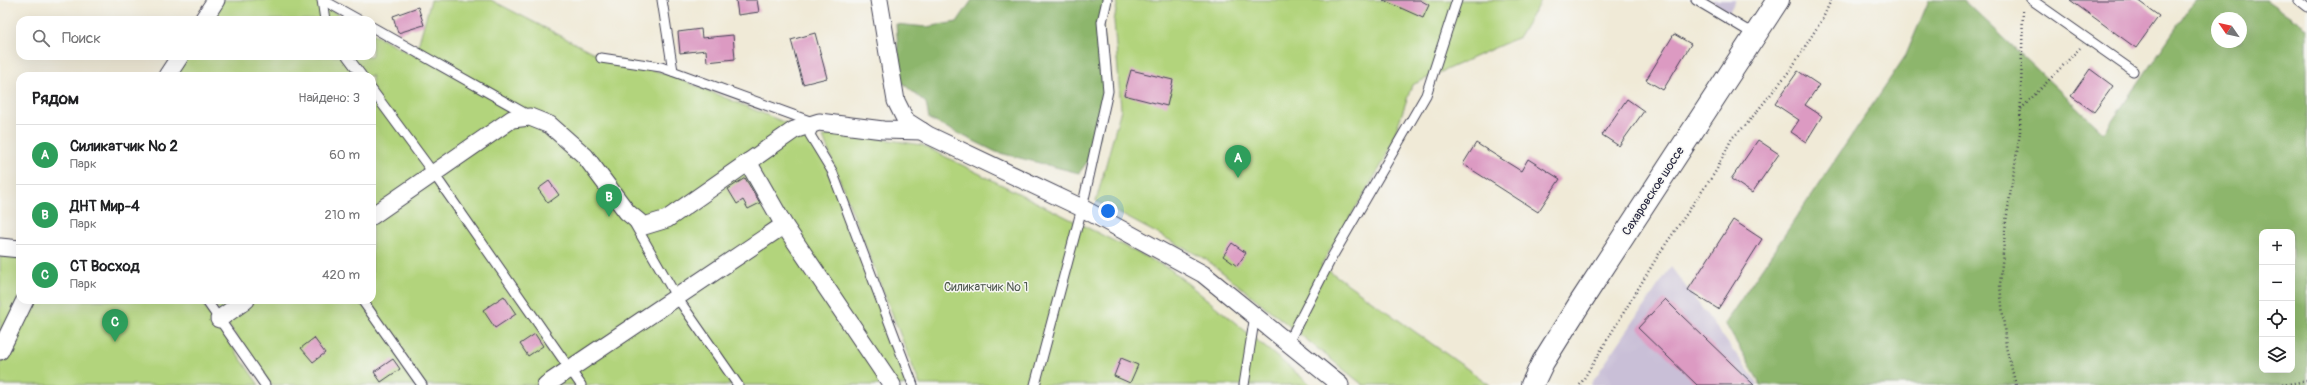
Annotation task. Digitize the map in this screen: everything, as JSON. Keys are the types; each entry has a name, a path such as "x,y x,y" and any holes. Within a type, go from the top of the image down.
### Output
{"main road":[{"name":"Сахаровское шоссе","path":"1532,385 1544,362 1580,303 1778,0"}],"street":[{"path":"206,16 216,0"},
{"path":"880,0 896,101 906,121 922,131 1082,208 1203,274 1289,342 1340,385"},
{"path":"170,72 177,60"},
{"path":"376,213 512,119 530,117 550,125 585,156 627,212 644,226 667,219 794,130 815,123 922,131"},
{"path":"748,162 784,225 892,385"},
{"path":"546,385 676,296 784,225"},
{"path":"0,247 16,248"},
{"path":"0,351 23,304"},
{"path":"219,318 240,304"}],"lane":[{"path":"323,0 324,16"},
{"path":"323,0 352,16"},
{"path":"662,0 673,71"},
{"path":"1035,385 1082,208 1108,92 1102,22 1107,0"},
{"path":"1289,342 1332,257 1426,95 1457,0"},
{"path":"1696,0 1755,34"},
{"path":"2032,0 2133,71"},
{"path":"2298,0 2307,6"},
{"path":"376,29 530,117"},
{"path":"601,58 661,67 815,123 810,135 832,171 913,385"},
{"path":"350,60 359,72"},
{"path":"376,95 434,174 581,385"},
{"path":"627,212 676,296 738,385"},
{"path":"209,304 265,385"},
{"path":"365,304 422,385"},
{"path":"1244,385 1255,315"}],"path":[{"path":"1580,385 1659,254 1716,171 1732,138 1746,125 1791,69 1823,18 1831,0"},
{"path":"2016,385 2006,347 2000,285 2006,221 2020,133 2023,8"},
{"path":"2021,109 2088,39"},
{"path":"2282,385 2307,381"}],"shaded area":[{"path":"1711,0 1736,0 1729,12"},
{"path":"1671,267 1719,331 1759,385 1590,385"}],"green space":[{"path":"220,0 313,0 342,16 210,16"},
{"path":"431,0 491,0 592,52 670,75 815,135 908,385 270,385 214,304 376,304 376,72 174,72 181,60 376,60 376,35 415,56"},
{"path":"972,0 1107,0 1102,22 1108,91 1096,150 1079,173 996,152 929,119 926,103 901,82 896,24 926,27 957,22"},
{"path":"1118,0 1541,0 1519,37 1412,85 1387,156 1321,265 1490,385 1363,385 1207,260 1096,201 1121,109 1114,21"},
{"path":"1929,0 1964,0 2104,133 2195,0 2266,0 2307,28 2307,385 1761,385 1725,323 1906,55"},
{"name":"Силикатчик № 1","path":"837,132 922,145 1170,269 1311,385 920,385 823,137"},
{"path":"0,256 16,257 16,304 203,304 259,385 0,385"}],"building":[{"path":"736,0 757,0 759,12 738,15"},
{"path":"1383,0 1420,0 1429,5 1423,18"},
{"path":"2070,0 2137,0 2159,16 2136,48"},
{"path":"418,7 424,25 398,33 393,16"},
{"path":"701,29 702,38 733,35 735,59 707,62 706,50 680,53 678,32"},
{"path":"815,33 827,78 803,84 791,40"},
{"path":"1674,34 1691,44 1663,90 1646,80"},
{"path":"2090,69 2113,86 2094,112 2071,96"},
{"path":"1131,70 1173,80 1167,106 1124,95"},
{"path":"1798,71 1819,85 1805,105 1822,116 1806,142 1791,132 1799,120 1775,104"},
{"path":"1627,99 1644,111 1619,146 1602,135"},
{"path":"1758,140 1779,154 1752,193 1731,179"},
{"path":"1476,143 1521,171 1528,159 1560,179 1538,212 1463,164"},
{"path":"745,178 760,203 748,209 743,200 737,204 728,189"},
{"path":"549,181 559,195 548,203 538,189"},
{"path":"1733,220 1762,239 1718,309 1688,290"},
{"path":"1232,243 1246,253 1237,266 1223,256"},
{"path":"504,296 516,314 495,328 483,310"},
{"path":"1665,299 1754,385 1697,385 1638,328"},
{"path":"535,334 543,346 528,356 520,344"},
{"path":"314,338 325,353 313,362 301,348"},
{"path":"1121,358 1138,365 1130,383 1114,376"},
{"path":"393,359 400,369 381,382 374,372"}],"place":[{"name":"Силикатчик № 2","path":"1238,178"},
{"name":"ДНТ Мир-4","path":"609,217"},
{"name":"СТ Восход","path":"115,342"}]}
